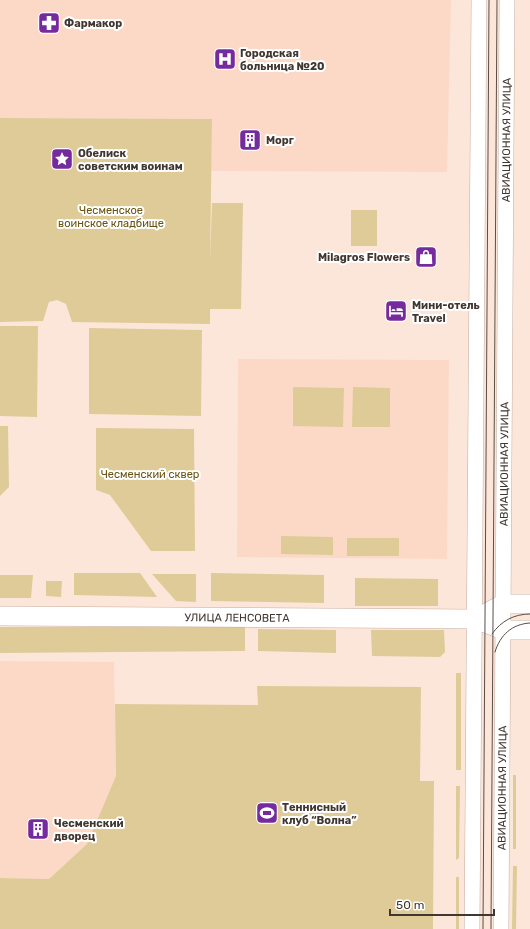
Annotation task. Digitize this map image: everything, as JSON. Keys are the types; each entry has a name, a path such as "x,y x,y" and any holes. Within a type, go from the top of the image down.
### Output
{"street":[{"path":"472,929 479,0"},
{"name":"АВИАЦИОННАЯ УЛИЦА","path":"500,929 507,0"},
{"name":"УЛИЦА ЛЕНСОВЕТА","path":"475,619 503,604 530,604"},
{"name":"УЛИЦА ЛЕНСОВЕТА","path":"0,616 475,619 503,630 530,630"}],"shaded area":[{"name":"Городская больница №20","path":"0,0 451,0 447,172 211,171 212,119 0,118"},
{"path":"238,359 449,360 447,559 237,557"},
{"path":"0,661 114,662 116,776 87,844 49,879 0,878"}],"green space":[{"name":"Чесменское воинское кладбище","path":"0,118 212,119 210,263 212,203 243,203 241,309 210,309 210,324 72,322 66,304 57,300 49,302 43,321 0,322"},
{"path":"351,210 377,210 377,246 351,246"},
{"path":"0,326 38,326 37,417 0,416"},
{"path":"89,328 202,330 201,416 89,414"},
{"path":"293,387 344,388 343,427 293,426"},
{"path":"353,387 390,388 390,427 352,427"},
{"path":"0,426 8,426 9,487 0,496"},
{"name":"Чесменский сквер","path":"96,428 194,429 195,551 151,551 110,495 96,490"},
{"path":"281,536 333,537 333,555 281,554"},
{"path":"347,538 399,538 399,556 347,556"},
{"path":"74,573 140,573 157,597 74,595"},
{"path":"211,573 324,575 324,603 211,601"},
{"path":"152,574 196,574 196,602 176,601"},
{"path":"0,575 33,575 31,598 0,598"},
{"path":"355,578 438,579 438,606 355,606"},
{"path":"46,581 62,581 61,597 46,596"},
{"path":"0,627 245,627 245,651 0,653"},
{"path":"258,629 336,630 336,653 258,651"},
{"path":"371,630 444,630 445,652 440,657 372,656"},
{"path":"456,673 461,673 461,770 456,770"},
{"name":"Теннисный клуб “Волна”","path":"257,686 421,687 420,781 434,781 433,929 0,929 0,878 49,879 87,844 116,776 115,704 258,705"},
{"path":"513,775 516,775 516,849 513,849"},
{"path":"456,786 460,786 459,858 456,860"},
{"path":"513,866 517,866 516,929 512,929"},
{"path":"456,877 459,877 459,929 456,929"}],"tram line":[{"path":"483,929 489,0"},
{"path":"491,929 497,0"},
{"path":"492,634 499,625 508,619 519,615 530,614"},
{"path":"495,652 500,640 512,628 530,623"}],"place":[{"name":"Фармакор","path":"49,23"},
{"name":"Городская больница №20","path":"225,59"},
{"name":"Морг","path":"250,140"},
{"name":"Обелиск советским воинам","path":"62,159"},
{"name":"Milagros Flowers","path":"426,257"},
{"name":"Мини-отель Travel","path":"396,311"},
{"name":"Теннисный клуб “Волна”","path":"267,813"},
{"name":"Чесменский дворец","path":"38,829"}]}
